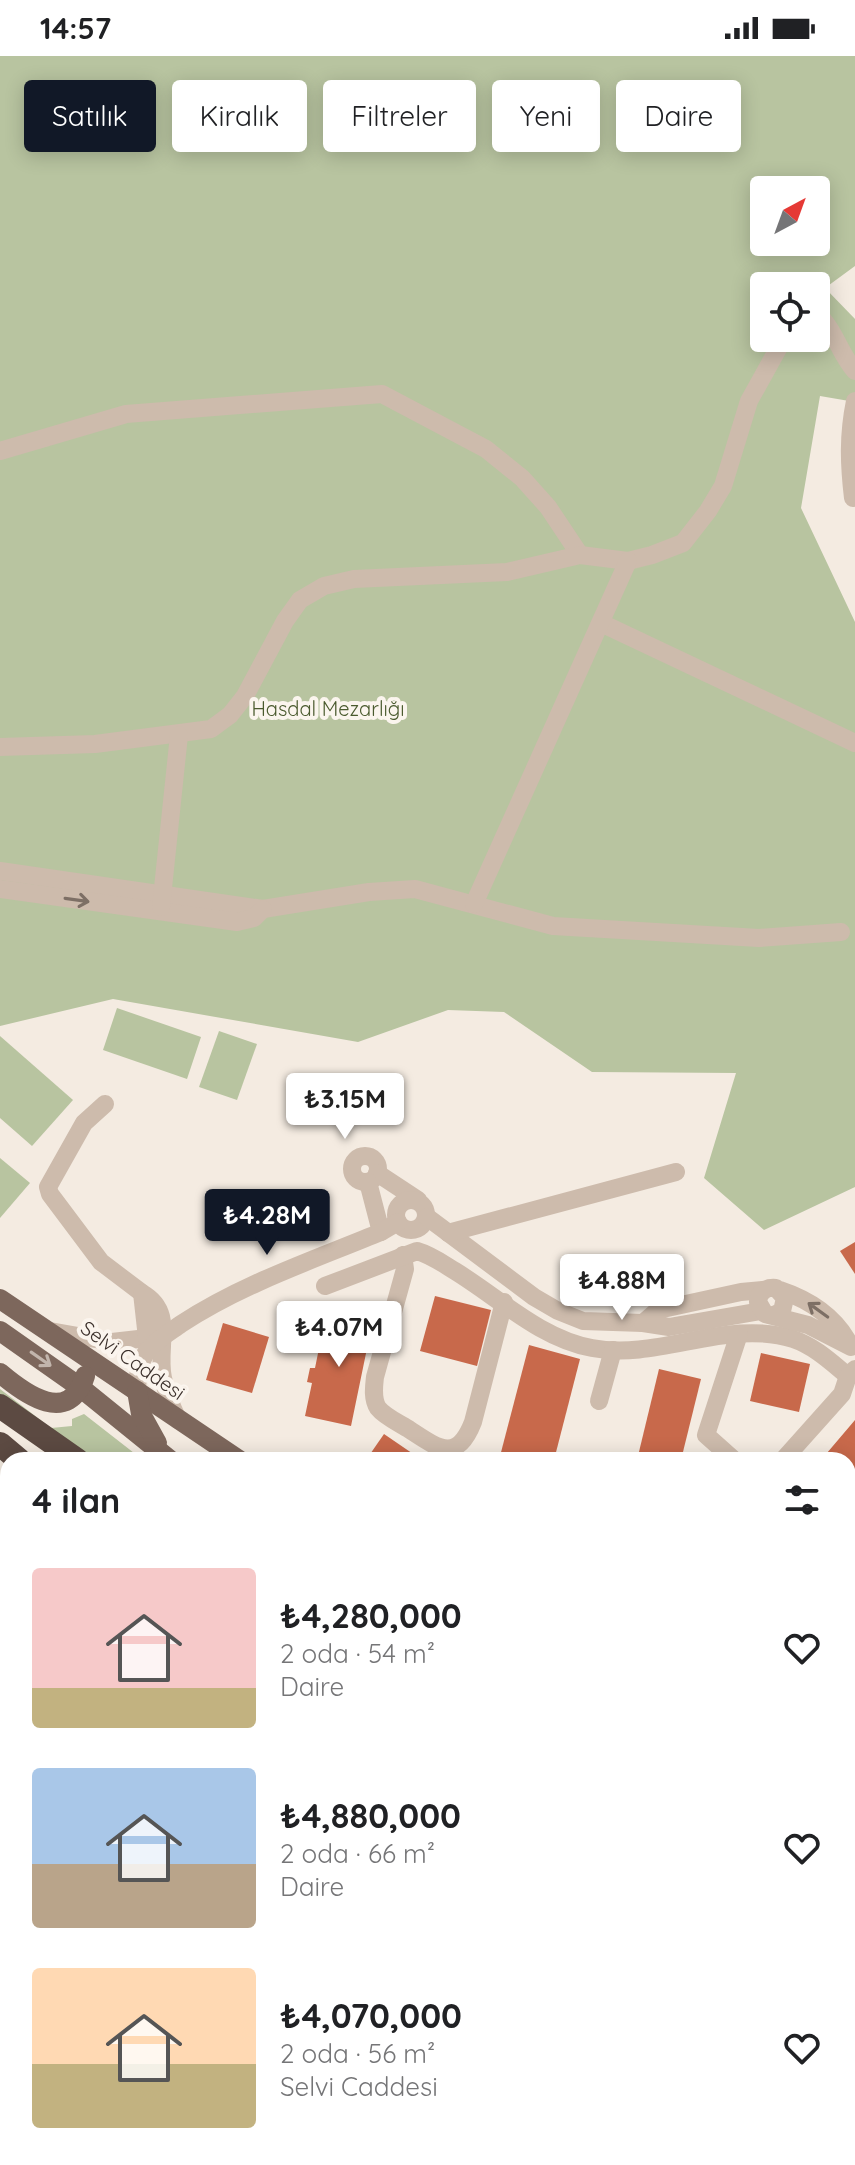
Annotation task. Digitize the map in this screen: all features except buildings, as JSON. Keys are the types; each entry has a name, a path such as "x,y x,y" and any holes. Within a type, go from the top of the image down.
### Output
{"highway":[{"path":"0,1406 66,1452"}],"main road":[{"name":"Selvi Caddesi","path":"0,1299 227,1452"},
{"path":"0,1331 81,1388 160,1452"},
{"path":"0,1373 27,1394 51,1403 68,1401 81,1388 85,1378 83,1353"},
{"path":"137,1391 141,1414 164,1452"}],"street":[{"path":"830,329 845,360 855,371"},
{"path":"0,747 95,744 211,729 230,715 245,696 285,621 300,600 324,586 354,579 507,572 580,555 628,561 683,543 723,486 749,401 776,352"},
{"path":"0,451 126,414 382,394 486,449 522,478 548,507 580,555"},
{"path":"853,498 848,457 855,401"},
{"path":"474,904 628,561"},
{"path":"601,623 855,743"},
{"path":"161,903 179,735"},
{"path":"0,871 161,903 237,922 254,918 263,909 369,892 415,889 553,926 759,938 841,932"},
{"path":"0,889 161,903"},
{"path":"105,1104 84,1123 48,1187 50,1194 101,1262 156,1304 163,1319 143,1358 137,1391"},
{"path":"448,1233 676,1172"},
{"path":"381,1232 373,1178 418,1200 425,1207 427,1217 422,1226 413,1230 404,1228 396,1216 399,1206 407,1200 418,1200"},
{"path":"427,1217 534,1297 583,1321 669,1327 768,1313 785,1307 785,1298 772,1290"},
{"path":"50,1331 112,1342 155,1337 233,1293 381,1232 398,1222"},
{"path":"325,1286 417,1251 428,1254 558,1339 593,1349 656,1348 756,1332 793,1339 852,1373 842,1394 790,1452"},
{"path":"403,1255 405,1269 373,1392 378,1408 435,1447 450,1450 467,1439 504,1302"},
{"path":"643,1323 658,1310 741,1292 772,1290 814,1306 834,1322 853,1349"},
{"path":"772,1290 758,1302 768,1313 808,1325 853,1349"},
{"path":"725,1452 706,1435 739,1334"},
{"path":"155,1337 160,1349 163,1378 178,1420"},
{"path":"599,1401 613,1350"}],"green space":[{"name":"Hasdal Mezarlığı","path":"0,56 855,56 855,266 830,284 830,272 750,272 750,352 830,352 830,293 855,319 855,402 820,396 801,508 855,622 855,1187 764,1230 704,1178 736,1073 592,1072 504,1012 448,1010 358,1042 113,999 0,1026"},
{"path":"117,1008 201,1037 187,1079 103,1050"},
{"path":"219,1031 257,1044 237,1100 199,1087"},
{"path":"0,1036 73,1100 32,1146 0,1118"},
{"path":"0,1158 30,1183 0,1218"},
{"path":"0,1389 51,1428 0,1397"},
{"path":"84,1414 133,1452 82,1452 51,1428 72,1426 72,1419"}]}
